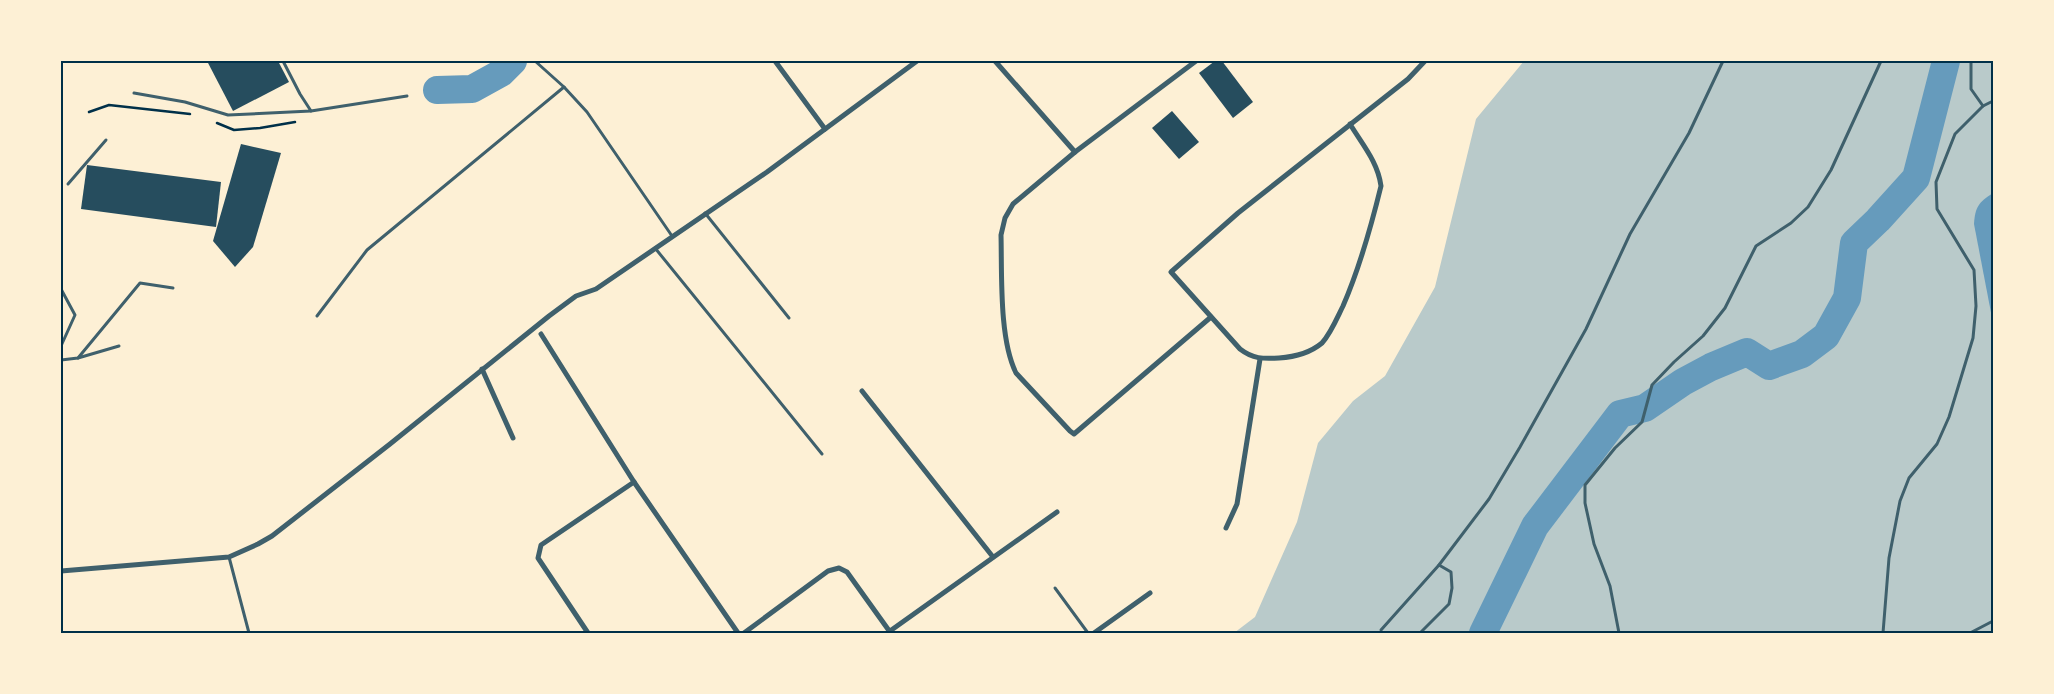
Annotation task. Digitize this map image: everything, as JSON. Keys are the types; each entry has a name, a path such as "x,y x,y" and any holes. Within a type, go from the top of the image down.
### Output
{"street":[{"path":"775,61 825,130"},
{"path":"61,571 229,557 272,536 576,296 596,289 825,130 916,61"},
{"path":"995,61 1075,152"},
{"path":"1196,61 1075,152 1013,204 1005,218 1001,235 1006,343 1010,361 1016,373 1074,434 1211,317"},
{"path":"1350,124 1374,162 1379,173 1381,186 1357,274 1335,324 1322,342 1306,353 1291,357 1260,359 1248,356 1172,275 1172,269 1238,213 1350,124 1408,79 1425,61"},
{"path":"542,334 634,482 738,633"},
{"path":"1226,528 1236,504 1260,359"},
{"path":"482,369 513,438"},
{"path":"862,391 993,557"},
{"path":"588,633 538,558 541,545 634,482"},
{"path":"744,633 828,571 839,568 847,572 890,632 1057,512"},
{"path":"1094,633 1150,593"}],"lane":[{"path":"284,61 300,94 311,111"},
{"path":"534,61 564,87 587,112 672,236"},
{"path":"1381,630 1439,565 1489,499 1586,329 1630,234 1689,133 1723,61"},
{"path":"1618,633 1610,586 1592,536 1585,502 1585,485 1616,448 1642,422 1652,385 1703,336 1724,308 1756,246 1791,223 1808,207 1831,170 1881,61"},
{"path":"1971,61 1971,89 1983,106"},
{"path":"317,316 367,250 564,87"},
{"path":"134,93 185,102 228,115 311,111 407,96"},
{"path":"1883,633 1889,558 1900,501 1910,478 1938,444 1949,417 1973,338 1976,306 1974,270 1937,209 1936,182 1955,134 1983,106 1993,101"},
{"path":"68,184 106,140"},
{"path":"705,213 789,318"},
{"path":"655,248 822,454"},
{"path":"78,358 140,284 173,288"},
{"path":"61,289 75,315 61,346"},
{"path":"61,360 78,358 119,346"},
{"path":"229,557 249,633"},
{"path":"1420,633 1449,604 1452,588 1451,572 1439,565"},
{"path":"1055,588 1088,633"},
{"path":"1970,633 1993,621"}],"shaded area":[{"path":"1524,61 1993,61 1993,633 1234,633 1255,617 1297,522 1318,443 1353,401 1385,376 1435,287 1476,119"}],"water":[{"path":"1993,193 1993,323 1974,224 1975,213 1979,206 1984,199"}],"building":[{"path":"207,61 278,61 289,82 233,111"},
{"path":"1215,61 1222,61 1253,102 1233,118 1199,73"},
{"path":"1172,111 1199,142 1179,159 1152,128"},
{"path":"241,144 281,153 253,247 235,267 213,241"},
{"path":"87,165 221,182 216,227 81,209"}],"waterway":[{"path":"437,90 472,89 501,73 513,61"},
{"path":"1483,633 1535,526 1620,414 1645,408 1683,382 1711,367 1747,352 1769,366 1802,354 1826,336 1847,298 1854,243 1916,178 1946,61"}]}
